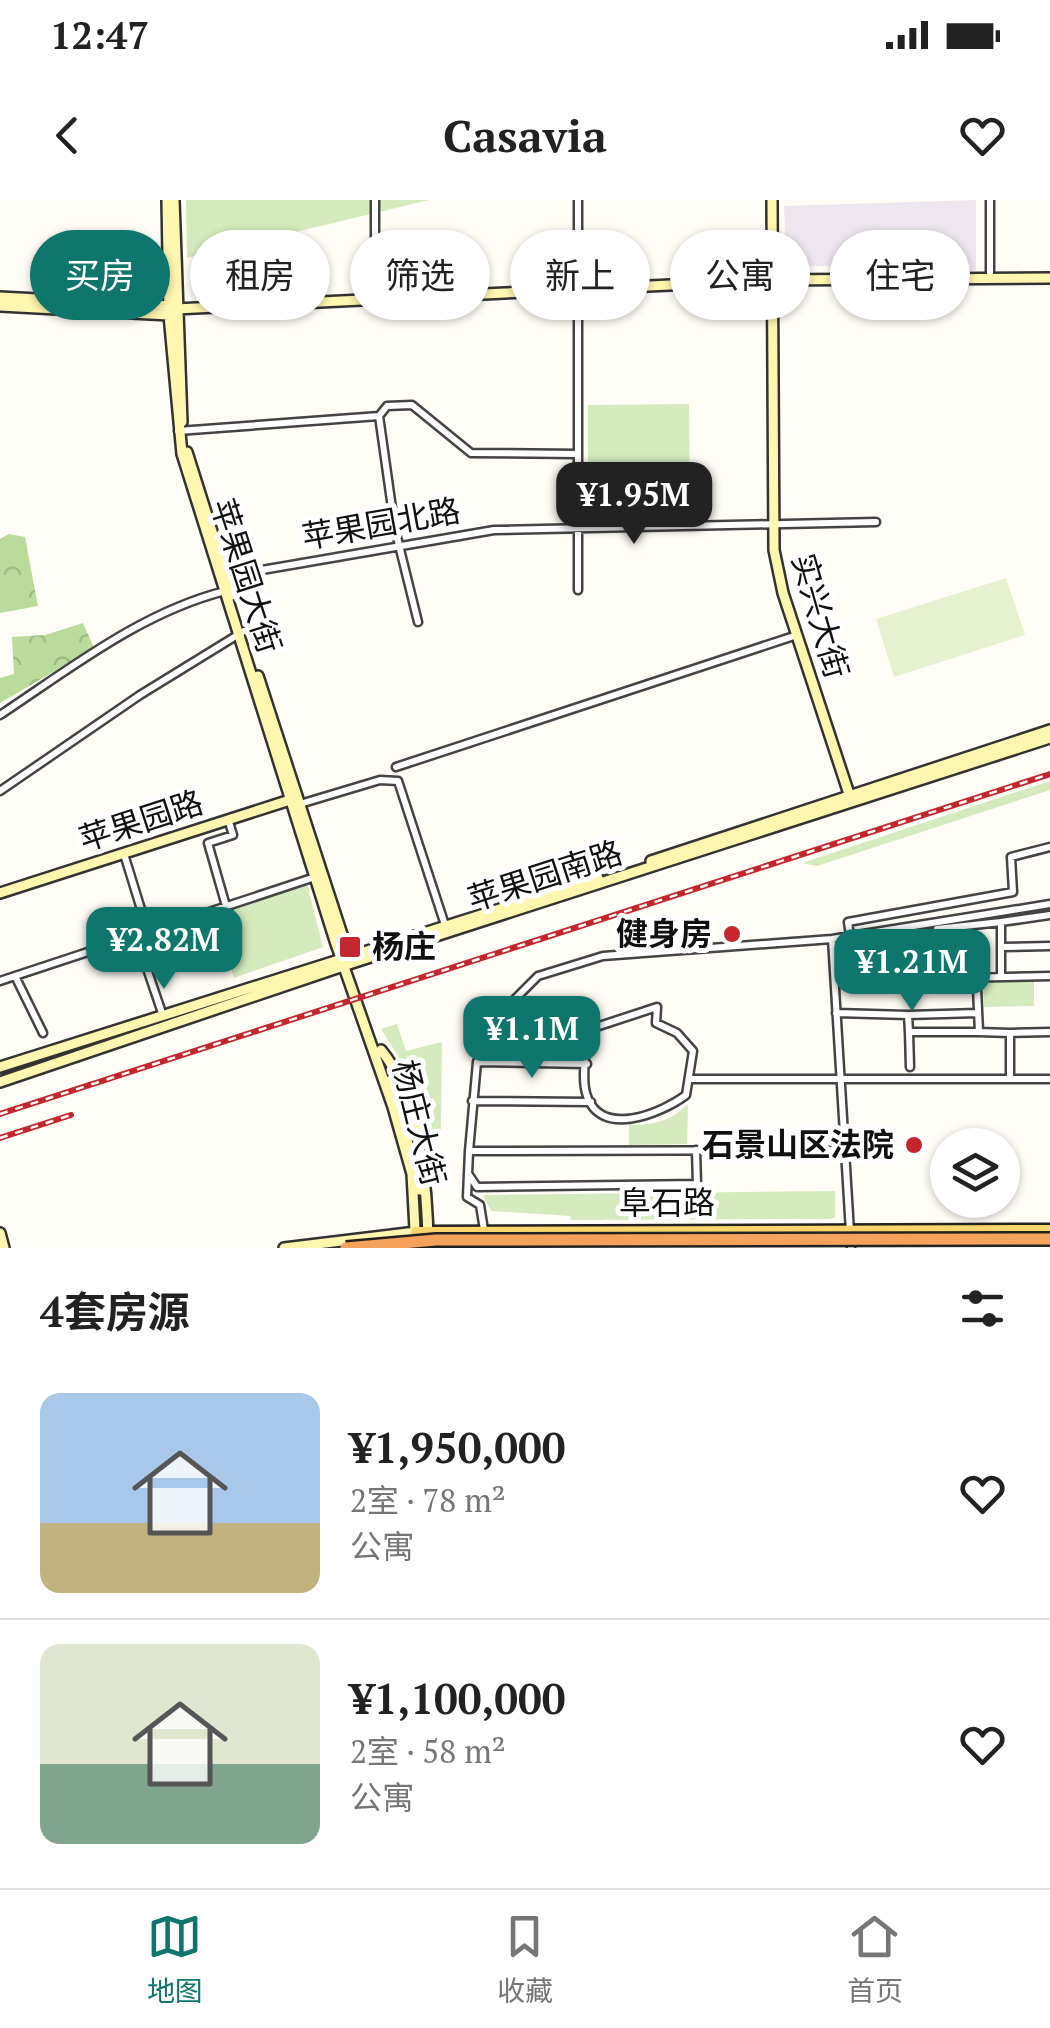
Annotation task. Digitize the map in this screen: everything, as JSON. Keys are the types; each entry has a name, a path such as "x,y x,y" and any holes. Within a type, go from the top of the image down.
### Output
{"highway":[{"name":"阜石路","path":"346,1248 436,1240 1050,1239"}],"main road":[{"name":"苹果园大街","path":"170,200 171,309 180,431 347,959"},
{"name":"实兴大街","path":"772,200 772,230"},
{"path":"810,280 1050,278"},
{"path":"0,298 171,309"},
{"path":"0,306 171,309 350,301"},
{"name":"实兴大街","path":"772,320 778,574 851,798"},
{"name":"苹果园大街","path":"180,431 227,576 228,590"},
{"name":"苹果园南路","path":"0,1067 1050,734"},
{"name":"苹果园南路","path":"0,1082 445,925 851,798"},
{"name":"苹果园大街","path":"295,801 314,877 347,959"},
{"name":"苹果园路","path":"0,893 295,801"},
{"name":"杨庄大街","path":"347,959 381,1050 398,1076 422,1162 421,1248"},
{"name":"杨庄大街","path":"347,959 412,1174 422,1232"},
{"path":"472,1248 478,1230"},
{"name":"阜石路","path":"284,1248 422,1232 478,1230 1050,1230"},
{"path":"0,1233 4,1248"}],"street":[{"path":"376,200 376,230"},
{"path":"578,200 578,230"},
{"path":"990,200 990,278"},
{"path":"578,320 578,590"},
{"path":"392,508 380,416 387,406 412,405 471,453 578,454"},
{"path":"180,431 380,416"},
{"name":"苹果园北路","path":"227,576 485,531 876,522"},
{"path":"394,525 418,622"},
{"path":"0,715 180,602 228,590"},
{"path":"0,791 241,632"},
{"path":"396,766 797,635"},
{"path":"295,801 380,780 398,781 445,925"},
{"path":"226,906 208,843 233,835 228,820"},
{"path":"850,936 848,922 1013,892 1011,857 1050,848"},
{"path":"123,852 148,932"},
{"path":"0,981 314,877"},
{"path":"478,1230 480,1205 468,1197 477,1062 503,1013 538,976 604,956 832,940 1050,904"},
{"path":"937,929 1050,916"},
{"path":"1001,922 1001,976"},
{"path":"136,936 162,1013"},
{"path":"832,940 850,1248"},
{"path":"1001,947 1050,946"},
{"path":"15,976 43,1033"},
{"path":"979,1032 976,977 1050,976"},
{"path":"503,1013 586,1016 586,1093 614,1119 647,1117 686,1095 693,1051 677,1032 656,1023 657,1007 587,1030"},
{"path":"836,1013 978,1013"},
{"path":"908,1015 910,1067"},
{"path":"909,1032 1050,1032"},
{"path":"1010,1033 1010,1079"},
{"path":"477,1062 587,1064"},
{"path":"691,1079 1050,1079"},
{"path":"472,1102 592,1102"},
{"path":"468,1174 477,1187 698,1184 696,1150"},
{"path":"469,1151 844,1150"}],"shaded area":[{"path":"976,200 976,271 970,271 970,230 830,230 830,267 810,267 810,230 785,230 784,206"}],"green space":[{"path":"186,200 429,200 304,230 190,230 187,258"},
{"path":"689,404 690,483 674,484 672,518 596,518 588,509 588,405"},
{"path":"9,534 25,537 38,606 0,613 0,539"},
{"path":"1006,578 1025,635 894,677 876,619"},
{"path":"83,623 94,648 0,703 0,678 14,674 12,637 45,635"},
{"path":"1050,781 1050,790 817,866 802,863"},
{"path":"307,884 323,947 234,978 214,915"},
{"path":"1034,981 1034,1006 984,1007 983,982"},
{"path":"397,1024 406,1051 442,1042 441,1129 429,1153 398,1056 381,1029"},
{"path":"688,1104 687,1144 629,1145 629,1124 661,1121"},
{"path":"835,1191 835,1218 828,1219 571,1220 570,1216 491,1211 483,1195"}],"railway":[{"path":"0,1114 1050,774"},
{"path":"0,1138 71,1115"}],"place":[{"name":"健身房","path":"732,934"},
{"name":"杨庄","path":"350,947"},
{"name":"石景山区法院","path":"914,1145"}]}
